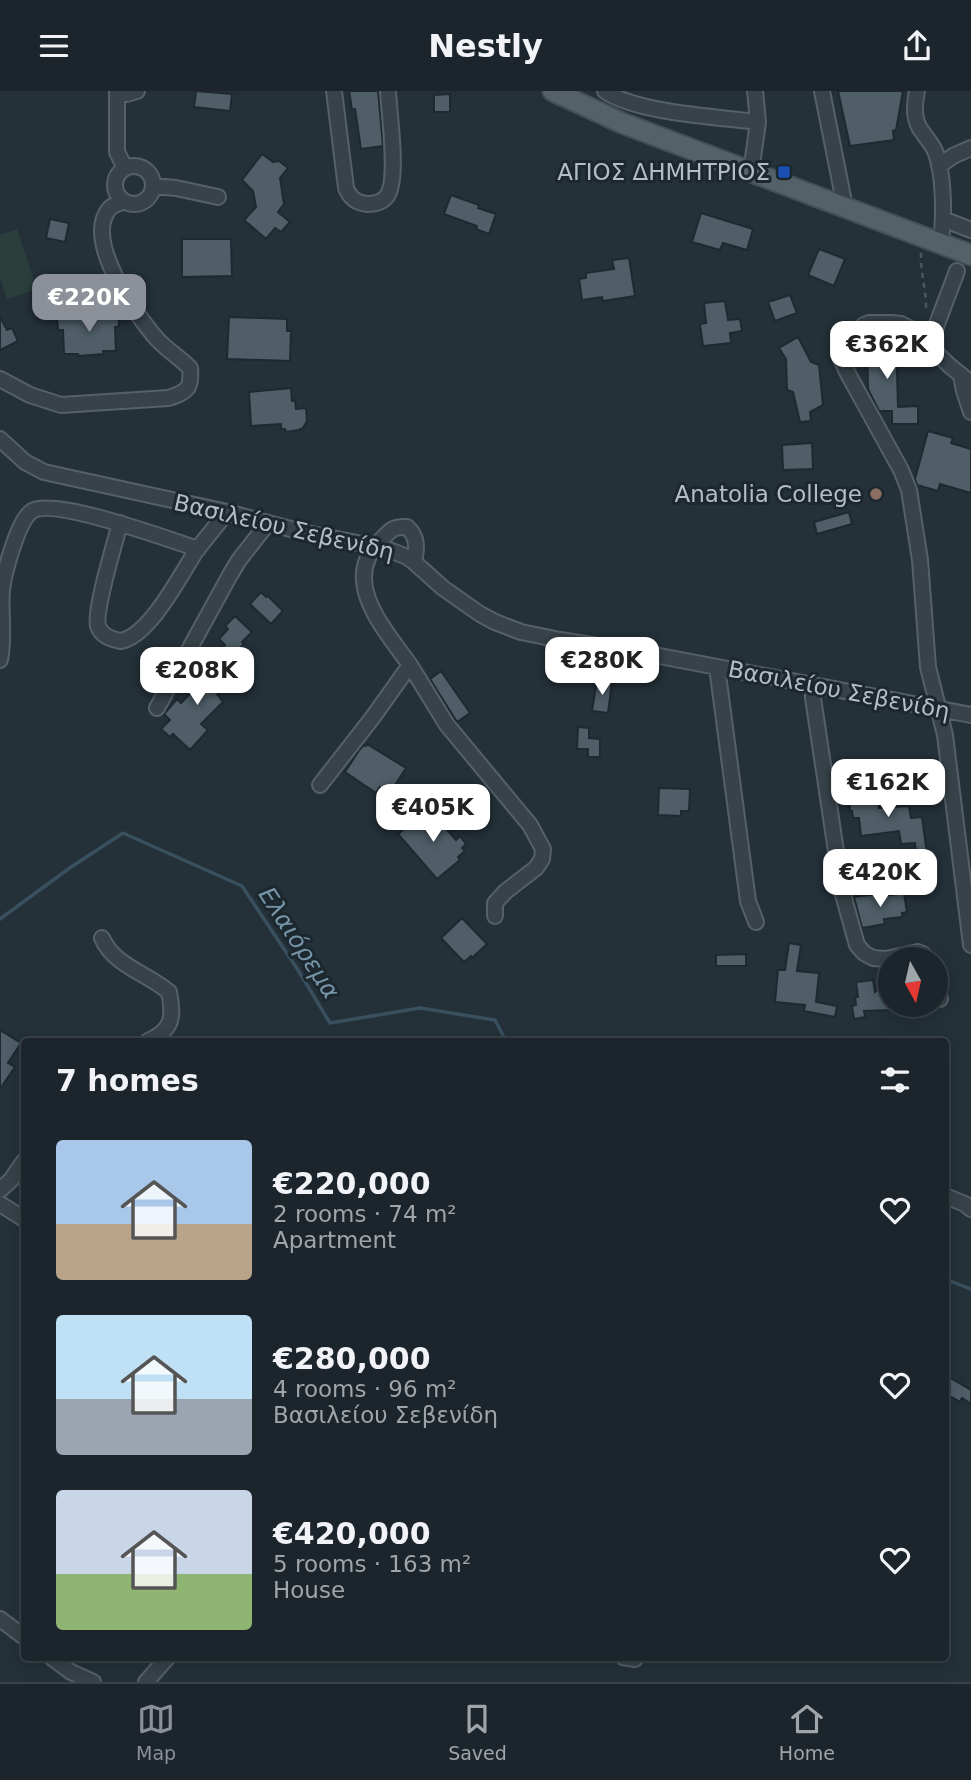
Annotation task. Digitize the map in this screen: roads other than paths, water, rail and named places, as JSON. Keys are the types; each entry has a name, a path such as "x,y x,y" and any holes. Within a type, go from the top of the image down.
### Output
{"main road":[{"path":"553,91 622,123 971,255"}],"street":[{"path":"125,168 117,152 117,92 127,94 137,91"},
{"path":"334,91 346,188 353,199 364,204 380,202 390,191 392,153 388,91"},
{"path":"605,91 641,105 685,114 758,122"},
{"path":"751,172 758,122 755,91"},
{"path":"822,91 845,207"},
{"path":"917,91 917,123 935,152 939,166 943,229 933,241"},
{"path":"939,166 971,148"},
{"path":"0,379 30,395 61,405 168,398 184,393 191,382 190,368 158,340 121,287 106,255 102,232 111,207 124,201 137,203 151,194 152,177 146,170 138,166 125,168 119,174 116,186 124,201"},
{"path":"153,186 218,197"},
{"path":"943,219 971,230"},
{"path":"924,340 957,271"},
{"path":"61,294 121,287"},
{"path":"971,412 964,391 966,379 908,327 901,324 869,323 857,330 841,347 839,354 847,372 908,486 921,569 928,667 945,735 971,945"},
{"name":"Βασιλείου Σεβενίδη","path":"0,439 25,462 44,472 375,545 398,553 414,562 457,599 511,629 971,715"},
{"path":"0,660 4,582 14,542 28,514 37,508 49,507 120,523 198,548"},
{"path":"120,523 99,605 98,619 104,635 125,641 142,629 156,613 198,548 227,512"},
{"path":"157,708 239,560 268,523"},
{"path":"414,562 416,540 407,527 393,528 375,545 363,571 365,590 373,612 447,725 530,825 543,849 542,859 536,868 495,903 495,916"},
{"path":"320,785 410,665"},
{"path":"718,667 748,901 756,922"},
{"path":"813,685 842,891 857,945 864,953 878,958"},
{"path":"102,939 106,948 127,966 169,992 172,1019 167,1030 156,1038"},
{"path":"0,1190 21,1165"},
{"path":"949,1198 971,1209"},
{"path":"0,1204 21,1217"},
{"path":"0,1619 21,1635"},
{"path":"56,1661 71,1672 93,1682"},
{"path":"146,1682 164,1661"}],"waterway":[{"name":"Ελαιόρεμα","path":"0,919 123,833 242,886 330,1023 420,1008 495,1020 504,1038"},
{"name":"Ελαιόρεμα","path":"949,1281 971,1289"}],"place":[{"name":"ΑΓΙΟΣ ΔΗΜΗΤΡΙΟΣ","path":"784,172"},
{"name":"Anatolia College","path":"876,494"}]}
